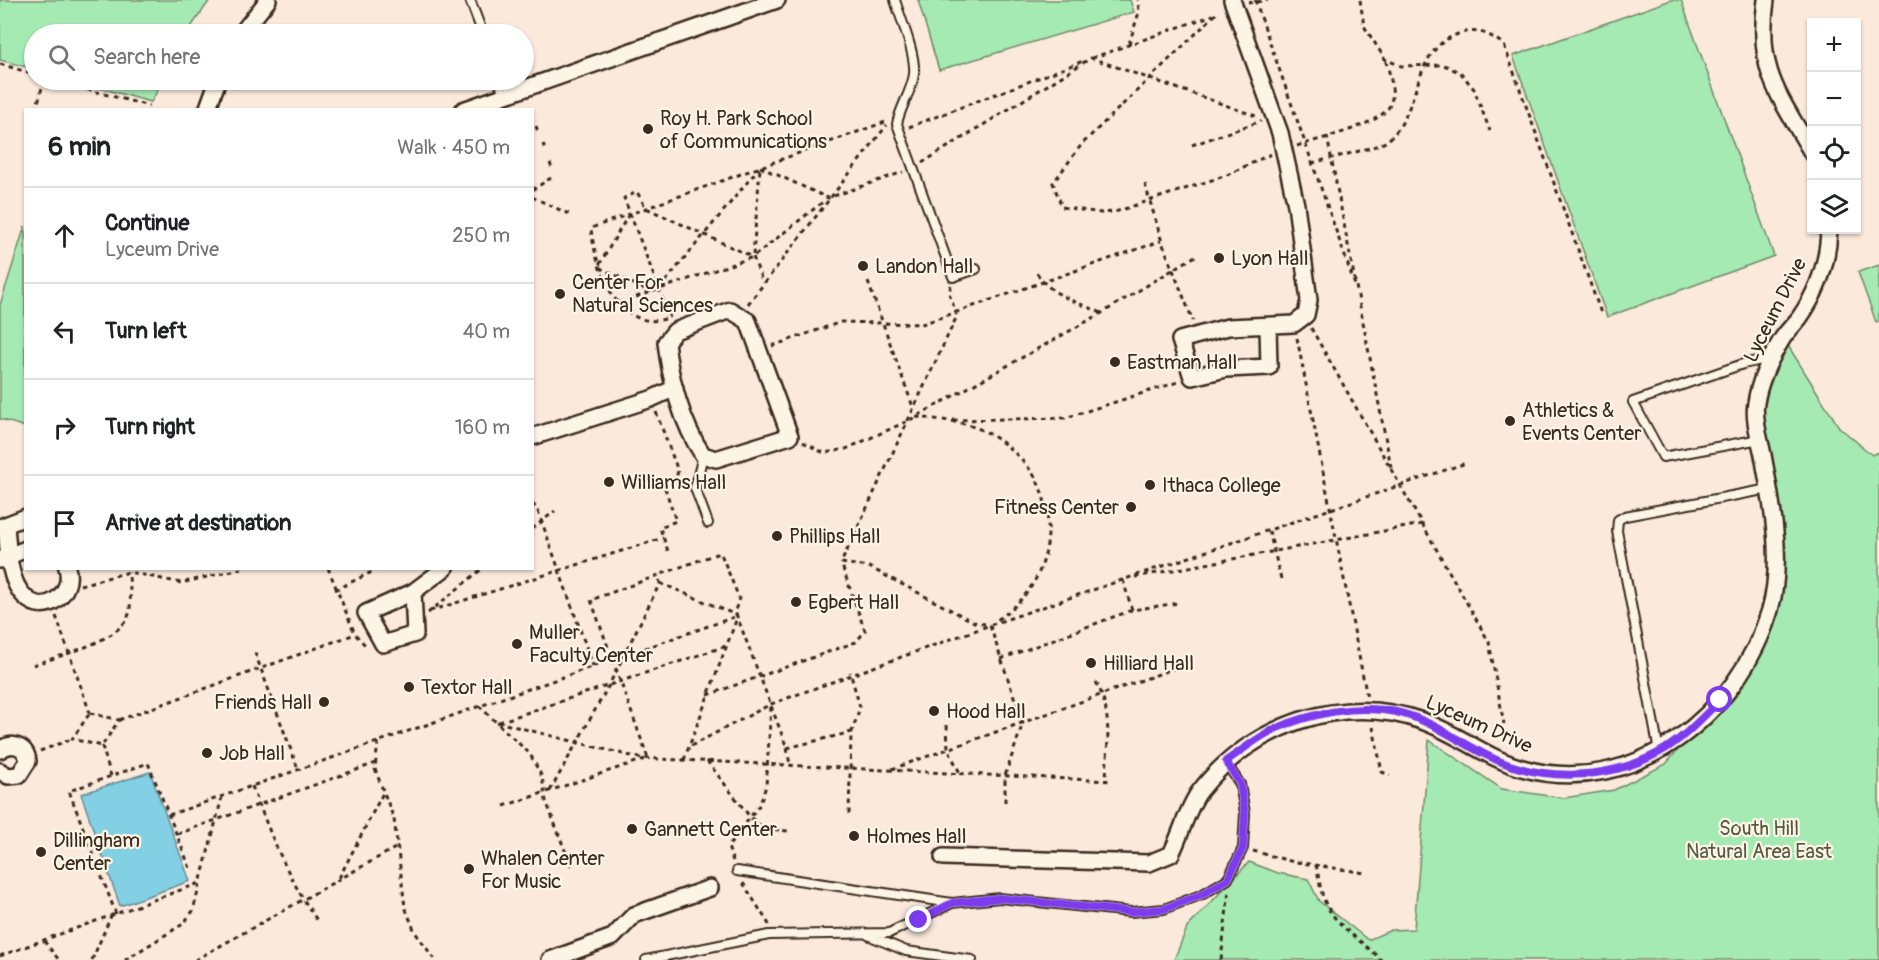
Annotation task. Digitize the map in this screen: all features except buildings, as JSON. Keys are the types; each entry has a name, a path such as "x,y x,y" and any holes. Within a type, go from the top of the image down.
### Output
{"street":[{"path":"249,24 268,0"},
{"path":"534,85 777,0"},
{"path":"1766,0 1763,36 1768,74 1781,103 1807,145"},
{"path":"1233,4 1259,70 1284,150 1305,258 1308,310 1299,321 1268,326 1228,327 1180,340 1192,377 1227,369 1269,367 1268,326"},
{"path":"208,108 214,90"},
{"path":"469,108 521,90"},
{"name":"Lyceum Drive","path":"943,857 1149,863 1170,854 1197,794 1226,761 1275,729 1349,709 1396,712 1426,722 1488,755 1522,768 1545,773 1606,771 1659,753 1696,725 1720,700 1759,643 1771,607 1776,541 1755,405 1782,338 1800,316 1820,280 1829,234"},
{"path":"730,310 748,321 790,436 716,459 703,455 675,388 666,342 672,324 730,310"},
{"path":"534,436 651,399 675,388"},
{"path":"24,518 3,526 4,559 25,598 42,605 57,601 67,588 67,570"},
{"path":"4,559 24,550"},
{"path":"413,592 421,614 415,634 383,644 366,613 413,592 442,570"},
{"path":"0,750 12,745 21,748 27,756 26,767 19,775 8,776 0,771"},
{"path":"550,960 613,937 634,915 710,888"}],"lane":[{"path":"470,0 479,24"},
{"path":"895,0 910,50 914,74 899,110 897,124 899,131 953,277 976,269"},
{"path":"502,90 504,96"},
{"path":"1760,439 1663,458 1633,402 1743,364 1773,358"},
{"path":"703,455 695,488 708,523"},
{"path":"1659,753 1617,531 1618,520 1625,516 1769,489"},
{"path":"737,871 952,903 1000,898 1131,912 1164,909 1203,894 1228,879 1243,848 1245,813 1240,784 1226,761"},
{"path":"646,960 776,935 889,933 952,903"},
{"path":"864,933 906,951 972,960"}],"path":[{"path":"1129,44 1139,12 1138,0"},
{"path":"899,131 1090,58 1216,14 1233,4 1268,0"},
{"path":"1216,14 1082,144 1053,183 1062,207 1101,213 1115,212 1227,175 1257,159 1380,118 1391,105 1390,74 1385,59 1364,26 1360,0"},
{"path":"1255,2 1359,295"},
{"path":"1312,163 1386,142 1407,115 1425,64 1433,50 1453,36 1470,30 1488,33 1504,45 1602,316"},
{"path":"1090,58 1266,119 1192,145"},
{"path":"619,303 753,257 828,198 913,169 1090,58"},
{"path":"1385,59 1401,66 1444,64 1461,73 1474,89 1490,131"},
{"path":"0,64 24,71"},
{"path":"37,108 41,90"},
{"path":"89,90 149,106"},
{"path":"740,316 828,198 891,120 646,208 630,213 591,228 598,267 619,303 636,318 645,321 672,324 659,289 630,213 624,198 637,192 646,208 753,257"},
{"path":"536,126 538,132"},
{"path":"1327,136 1393,477"},
{"path":"543,144 545,150"},
{"path":"550,163 552,168"},
{"path":"760,167 828,198"},
{"path":"659,289 760,167"},
{"path":"760,167 753,257 763,283"},
{"path":"534,189 554,176"},
{"path":"1144,184 1151,201 1161,241 1198,334"},
{"path":"534,198 569,214"},
{"path":"598,267 630,213"},
{"path":"759,350 841,322 922,324 1043,284 1161,241"},
{"path":"790,436 824,453 846,449 907,422 1102,313 1197,255"},
{"path":"598,267 651,292"},
{"path":"1037,273 1043,284 1102,313"},
{"path":"708,695 856,642 865,631 841,563 956,313 949,293 953,277"},
{"path":"868,282 914,408"},
{"path":"1299,321 1422,524 1489,642 1504,724"},
{"path":"1299,321 1330,510 1338,540 1382,772 1390,775"},
{"path":"916,417 948,420 1065,418 1192,377"},
{"path":"651,399 678,471 676,478 663,482 676,521 660,528 669,554"},
{"path":"841,563 869,567 974,622 990,625 1012,611 1033,585 1047,551 1046,519 1039,484 1019,458 999,440 974,427 948,420"},
{"path":"691,746 771,704 851,674 1466,463"},
{"path":"534,506 542,521 593,666"},
{"path":"534,527 555,511"},
{"path":"1123,579 1422,524"},
{"path":"1269,531 1281,579"},
{"path":"421,614 663,538"},
{"path":"648,758 591,600 716,554 722,554 740,598 735,611 788,748 790,765"},
{"path":"67,588 129,572 182,583 237,570"},
{"path":"329,570 355,634 370,650"},
{"path":"335,590 376,570"},
{"path":"421,614 480,570"},
{"path":"33,665 108,637 123,626 129,612 129,572"},
{"path":"550,791 609,685 660,582 658,575"},
{"path":"1123,579 1132,610"},
{"path":"660,582 737,616"},
{"path":"51,603 90,713"},
{"path":"1001,659 1132,610 1178,603"},
{"path":"421,614 429,622"},
{"path":"684,760 737,616"},
{"path":"169,815 737,616"},
{"path":"990,625 1023,723 1005,776 1005,802"},
{"path":"90,713 119,720 355,634"},
{"path":"497,722 726,646"},
{"path":"255,653 298,770"},
{"path":"890,770 1187,664"},
{"path":"849,814 852,732 860,707 851,674"},
{"path":"1096,682 1103,694 1107,713 1106,780"},
{"path":"771,704 766,786 760,804 728,847 737,871 776,935"},
{"path":"479,706 530,754 542,777 544,793 571,866"},
{"path":"72,739 90,713"},
{"path":"111,776 102,746 119,720"},
{"path":"497,722 648,758 1112,781"},
{"path":"947,724 948,749 960,773"},
{"path":"788,748 852,732"},
{"path":"27,756 72,739 102,746"},
{"path":"378,742 375,763 394,819 405,908 416,932 435,960"},
{"path":"504,806 648,758"},
{"path":"707,761 750,817 764,828 788,831"},
{"path":"116,914 69,791 148,763 190,868"},
{"path":"177,834 375,763"},
{"path":"252,786 302,900 319,923"},
{"path":"338,880 384,791"},
{"path":"124,960 183,924 193,911 222,797"},
{"path":"195,960 397,847"},
{"path":"1243,848 1316,865 1365,873"},
{"path":"1316,865 1325,902 1338,923 1365,943 1381,960"},
{"path":"1221,960 1230,880"},
{"path":"0,956 200,883"},
{"path":"93,960 111,916"},
{"path":"44,941 59,960"}],"green space":[{"path":"0,0 210,0 193,24 24,24 24,66 0,60"},
{"path":"918,0 1130,0 1134,12 939,70"},
{"path":"1671,0 1681,0 1774,256 1607,317 1513,56"},
{"path":"107,90 158,90 151,102"},
{"path":"24,229 24,427 0,419 0,305"},
{"path":"1879,265 1879,321 1876,322 1858,272"},
{"name":"South Hill Natural Area East","path":"1787,344 1839,427 1872,455 1879,452 1879,960 1174,960 1187,928 1249,862 1278,873 1308,879 1319,901 1368,940 1391,930 1414,929 1429,740 1502,789 1564,798 1614,790 1666,764 1720,700 1759,643 1775,576 1755,405"}],"water":[{"path":"150,772 190,881 120,906 81,794"}],"place":[{"name":"Roy H. Park School of Communications","path":"648,129"},
{"name":"Lyon Hall","path":"1219,258"},
{"name":"Landon Hall","path":"863,266"},
{"name":"Center For Natural Sciences","path":"560,294"},
{"name":"Eastman Hall","path":"1115,362"},
{"name":"Athletics & Events Center","path":"1510,421"},
{"name":"Williams Hall","path":"609,482"},
{"name":"Ithaca College","path":"1150,485"},
{"name":"Fitness Center","path":"1131,507"},
{"name":"Phillips Hall","path":"777,536"},
{"name":"Egbert Hall","path":"796,602"},
{"name":"Muller Faculty Center","path":"517,644"},
{"name":"Hilliard Hall","path":"1091,663"},
{"name":"Textor Hall","path":"409,687"},
{"name":"Friends Hall","path":"324,702"},
{"name":"Hood Hall","path":"934,711"},
{"name":"Job Hall","path":"207,753"},
{"name":"Gannett Center","path":"632,829"},
{"name":"Holmes Hall","path":"854,836"},
{"name":"Dillingham Center","path":"41,852"},
{"name":"Whalen Center For Music","path":"469,869"}],"route":[{"path":"919,920 952,903 1000,898 1131,912 1164,909 1203,894 1228,879 1243,848 1245,813 1240,784 1226,761 1275,729 1321,715 1349,709 1396,712 1426,722 1505,763 1562,775 1606,771 1637,763 1659,753 1679,740 1720,700"}]}
